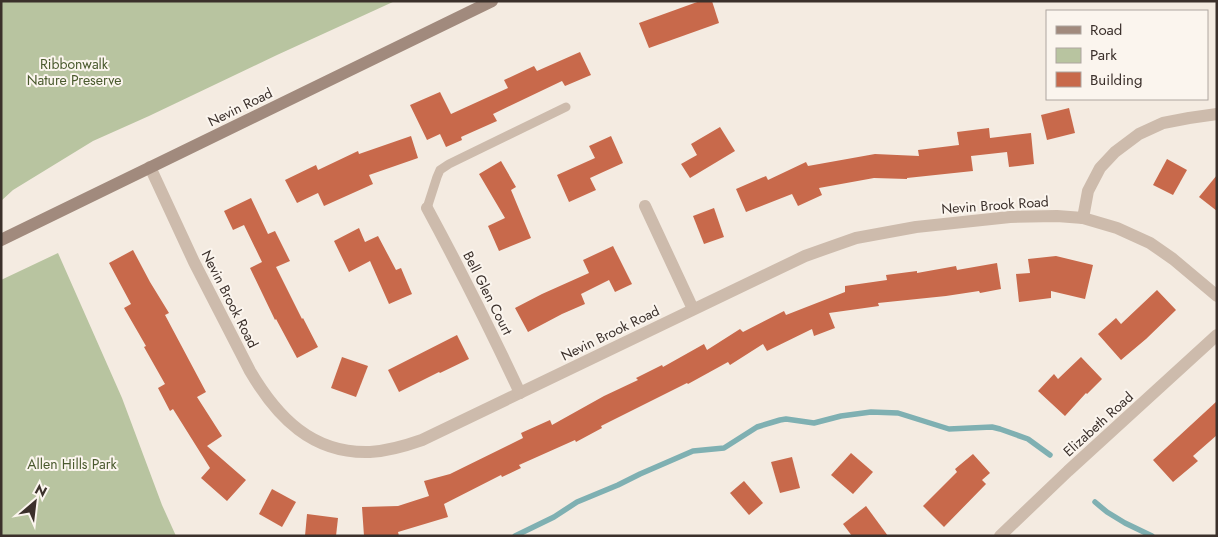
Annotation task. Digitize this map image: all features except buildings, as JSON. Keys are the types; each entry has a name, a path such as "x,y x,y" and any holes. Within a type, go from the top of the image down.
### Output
{"main road":[{"name":"Nevin Road","path":"1,240 492,1"}],"street":[{"path":"1083,218 1088,191 1100,168 1115,152 1138,134 1163,123 1217,114"},
{"name":"Nevin Brook Road","path":"150,167 194,262 250,371 272,405 284,419 299,431 332,447 350,450 369,452 387,450 422,440 804,256 856,238 916,227 1010,217 1057,216 1083,218 1118,228 1150,243 1173,259 1217,296"},
{"path":"645,206 693,309"},
{"name":"Bell Glen Court","path":"427,208 448,246 520,393"},
{"name":"Elizabeth Road","path":"1000,536 1217,335"}],"lane":[{"path":"427,208 440,170 448,164 566,107"}],"green space":[{"name":"Ribbonwalk Nature Preserve","path":"1,1 395,1 93,141 13,190 1,201"},
{"name":"Allen Hills Park","path":"58,253 122,398 162,505 176,536 1,536 1,280"}],"waterway":[{"path":"515,536 554,517 577,502 693,451 724,448 757,427 786,419 814,423 841,416 871,412 898,413 949,429 992,427 1000,429 1028,439 1050,455"},
{"path":"1095,502 1125,523 1152,536"}]}
